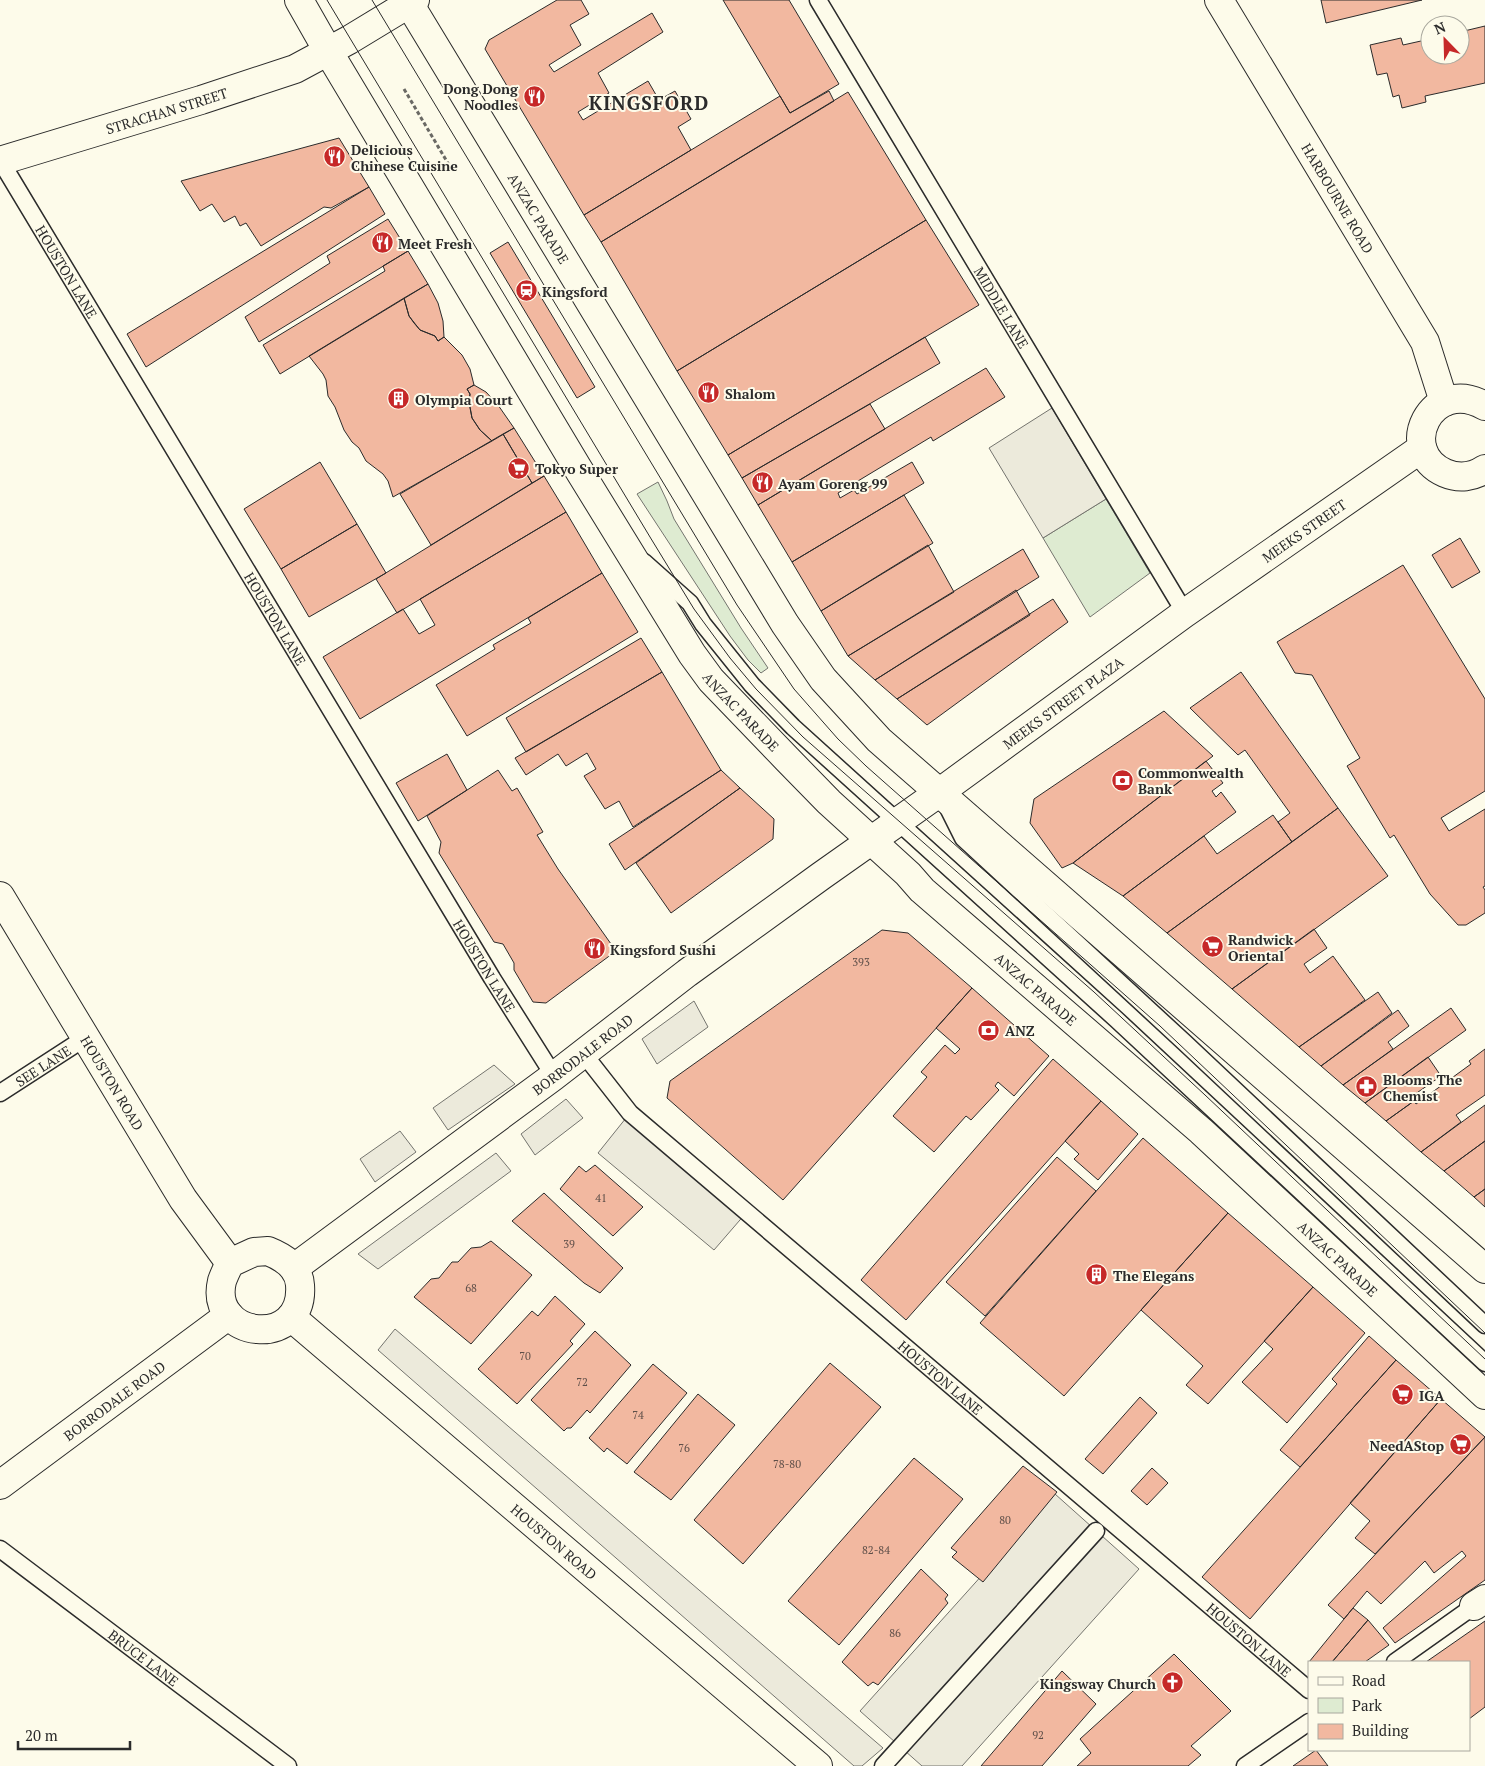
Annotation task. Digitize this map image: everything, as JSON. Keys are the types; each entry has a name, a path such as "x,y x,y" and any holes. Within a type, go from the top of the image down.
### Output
{"street":[{"name":"ANZAC PARADE","path":"299,0 572,458 692,654 711,680 830,802 908,874 922,890 1201,1131 1485,1395"},
{"name":"HARBOURNE ROAD","path":"1219,0 1425,342 1444,402"},
{"name":"ANZAC PARADE","path":"410,1 784,624 823,679 879,740 1485,1269"},
{"name":"STRACHAN STREET","path":"0,161 295,69 384,20 410,1"},
{"path":"1484,471 1468,477 1452,476 1439,471 1430,463 1422,448 1421,434 1424,422 1432,410 1444,402 1464,398 1485,406"},
{"name":"MEEKS STREET","path":"1185,612 1422,448"},
{"name":"MEEKS STREET PLAZA","path":"898,822 1185,612"},
{"name":"BORRODALE ROAD","path":"294,1268 554,1076 688,973 898,822"},
{"name":"HOUSTON ROAD","path":"0,896 183,1199 230,1263"},
{"path":"268,1251 280,1256 294,1268 300,1281 301,1294 298,1308 280,1326 266,1330 256,1330 243,1326 230,1315 223,1303 222,1281 230,1263 254,1252 268,1251"},
{"name":"BORRODALE ROAD","path":"0,1484 230,1315"},
{"name":"HOUSTON ROAD","path":"290,1317 818,1766"}],"lane":[{"name":"MIDDLE LANE","path":"818,0 1185,612"},
{"name":"HOUSTON LANE","path":"0,161 482,960 554,1076"},
{"name":"ANZAC PARADE","path":"628,548 690,602 703,624 730,658 752,685 779,713 1117,1020 1485,1363"},
{"name":"ANZAC PARADE","path":"940,792 962,838 1184,1042 1485,1325"},
{"name":"SEE LANE","path":"0,1093 85,1038"},
{"name":"HOUSTON LANE","path":"583,1053 630,1114 1308,1689"},
{"path":"883,1766 1096,1531"},
{"name":"BRUCE LANE","path":"0,1549 288,1766"},
{"path":"1396,1661 1480,1602"},
{"path":"1245,1766 1308,1723"}],"path":[{"path":"404,89 449,165"}],"green space":[{"path":"658,482 674,519 768,668 761,673 748,660 730,636 637,494"},
{"path":"1106,499 1150,573 1090,617 1043,538"}],"shaded area":[{"path":"1052,408 1106,499 1043,538 989,448"},
{"path":"694,1001 708,1027 657,1064 642,1039"},
{"path":"494,1065 515,1084 448,1130 433,1108"},
{"path":"566,1099 583,1118 535,1155 521,1134"},
{"path":"630,1113 746,1213 714,1250 598,1153"},
{"path":"400,1131 416,1152 375,1182 360,1159"},
{"path":"496,1153 511,1171 378,1269 358,1254"},
{"path":"395,1329 883,1748 862,1766 854,1766 378,1350"},
{"path":"1055,1494 1139,1569 962,1766 922,1766 860,1711"}],"building":[{"path":"557,0 581,0 589,14 570,25 581,45 549,65 554,72 652,13 663,32 598,73 609,93 578,112 583,120 648,81 659,100 675,91 691,119 678,127 691,150 584,215 485,49 489,40"},
{"path":"723,0 789,0 839,84 790,113"},
{"path":"1321,0 1422,0 1326,23"},
{"path":"1485,26 1485,83 1425,96 1426,102 1402,108 1399,95 1393,97 1387,73 1377,75 1370,45 1401,38 1403,45 1420,41 1420,65 1470,65 1470,30"},
{"path":"829,91 834,101 601,242 584,215 780,96 790,113"},
{"path":"848,92 926,220 677,371 601,242"},
{"path":"339,138 369,187 331,208 324,207 261,246 246,223 240,226 235,216 224,222 212,204 200,211 181,181"},
{"path":"369,187 385,214 146,367 127,334"},
{"path":"388,219 408,251 259,342 245,317 330,263 327,256"},
{"path":"926,220 979,305 728,455 677,371"},
{"path":"508,242 595,387 577,398 490,253"},
{"path":"408,251 428,284 280,374 263,345 385,271 383,266"},
{"path":"428,284 438,303 443,321 444,337 438,341 435,336 420,330 414,323 409,316 404,298"},
{"name":"Olympia Court","path":"404,298 409,316 420,330 435,336 438,341 444,337 462,355 470,369 474,385 467,389 470,394 469,402 472,418 480,430 492,441 393,497 388,481 383,474 366,461 359,448 352,442 344,430 335,407 328,396 326,380 309,356"},
{"path":"925,337 940,363 742,478 728,455"},
{"path":"986,368 1005,397 933,441 931,437 838,493 840,498 854,490 857,494 912,462 924,483 792,562 758,505"},
{"path":"474,385 486,392 514,428 492,441 480,430 472,418 469,402 470,394 467,389"},
{"path":"870,404 885,429 758,505 742,478"},
{"path":"514,428 544,476 532,483 503,434"},
{"path":"503,434 532,483 431,545 400,494"},
{"path":"320,462 357,524 281,569 244,509"},
{"path":"544,476 566,512 397,613 376,579"},
{"path":"904,495 933,543 821,611 792,562"},
{"path":"566,512 602,573 360,719 323,657 403,609 419,634 435,625 420,599"},
{"path":"357,524 386,573 309,617 281,569"},
{"path":"1460,538 1480,572 1452,588 1432,555"},
{"path":"928,545 954,592 848,656 821,611"},
{"path":"1023,549 1039,577 875,680 848,656"},
{"path":"1403,565 1485,699 1485,791 1441,818 1449,831 1485,809 1485,886 1483,887 1485,890 1485,913 1466,925 1458,925 1430,894 1394,835 1390,838 1347,766 1360,758 1312,675 1295,673 1277,642"},
{"path":"602,573 638,632 467,736 436,685 495,649 493,645 531,623 528,618"},
{"path":"1016,590 1030,615 897,699 875,680"},
{"path":"1053,599 1068,622 927,725 897,699"},
{"path":"641,638 662,672 526,752 506,718"},
{"path":"662,672 721,770 633,827 619,801 605,809 584,776 596,769 587,753 566,766 558,754 526,775 515,758"},
{"path":"1241,672 1338,808 1292,842 1278,822 1290,813 1245,750 1238,755 1190,708"},
{"name":"Commonwealth Bank","path":"1164,711 1213,756 1073,863 1062,868 1030,823 1034,799"},
{"path":"447,754 467,790 418,821 396,783"},
{"path":"1206,761 1223,783 1212,791 1216,797 1221,792 1236,812 1123,896 1073,863"},
{"path":"498,770 512,791 517,788 543,832 537,835 558,869 616,951 546,1003 533,1002 514,970 514,963 503,944 494,942 439,853 441,842 427,816"},
{"path":"721,770 740,788 625,870 609,844"},
{"path":"740,788 774,819 773,839 671,913 636,863"},
{"path":"1338,808 1388,876 1232,989 1167,933"},
{"path":"1273,815 1292,842 1167,933 1123,896 1204,836 1217,854"},
{"path":"1314,929 1327,948 1304,964 1310,973 1333,956 1365,1000 1299,1047 1232,989"},
{"path":"882,930 908,933 972,988 783,1200 667,1098 670,1081"},
{"path":"972,988 1049,1056 1014,1096 998,1082 995,1086 999,1090 971,1120 966,1116 934,1152 893,1116 927,1077 921,1072 945,1045 955,1054 960,1049 936,1028"},
{"path":"1378,992 1392,1013 1321,1066 1299,1047"},
{"path":"1451,1008 1466,1030 1365,1103 1343,1085"},
{"path":"1398,1010 1409,1026 1388,1042 1393,1049 1343,1085 1321,1066"},
{"path":"1485,1049 1485,1095 1456,1115 1461,1122 1421,1152 1386,1121 1414,1101 1416,1104 1471,1064 1469,1061"},
{"path":"1428,1057 1441,1076 1411,1097 1414,1101 1386,1121 1365,1103"},
{"path":"1053,1059 1101,1101 906,1320 861,1280"},
{"path":"1101,1101 1138,1134 1098,1180 1074,1159 1079,1154 1065,1141"},
{"path":"1485,1105 1485,1141 1444,1171 1421,1152"},
{"name":"The Elegans","path":"1143,1138 1228,1213 1064,1396 980,1323"},
{"path":"1485,1141 1485,1189 1474,1197 1444,1171"},
{"path":"1057,1157 1096,1191 985,1316 946,1282"},
{"path":"595,1165 643,1207 613,1236 560,1189 579,1166 586,1172"},
{"path":"1485,1189 1485,1207 1474,1197"},
{"path":"544,1193 623,1268 600,1293 584,1283 512,1221"},
{"path":"1228,1213 1313,1287 1208,1404 1186,1385 1203,1366 1141,1310"},
{"path":"491,1241 532,1275 471,1344 414,1297 431,1279 439,1278 452,1262 458,1262 471,1248 481,1247"},
{"path":"1313,1287 1365,1333 1287,1423 1242,1382 1273,1349 1264,1341"},
{"path":"555,1296 585,1324 570,1341 573,1344 517,1404 478,1369 532,1311 538,1316"},
{"path":"595,1331 631,1365 590,1413 587,1410 571,1428 567,1428 564,1431 531,1400"},
{"path":"1369,1336 1396,1360 1300,1467 1280,1450 1337,1384 1332,1379"},
{"path":"1396,1360 1441,1399 1250,1619 1202,1577"},
{"path":"830,1363 881,1407 743,1564 694,1520"},
{"path":"653,1364 687,1393 627,1464 607,1448 604,1452 589,1438"},
{"path":"698,1394 735,1425 671,1500 634,1472"},
{"path":"1140,1397 1157,1413 1103,1474 1085,1459"},
{"path":"1441,1399 1485,1437 1375,1554 1355,1538 1370,1521 1350,1503"},
{"path":"1485,1437 1485,1580 1395,1643 1383,1628 1466,1556 1462,1551 1434,1573 1425,1561 1381,1604 1367,1591 1344,1619 1328,1605"},
{"path":"914,1458 963,1499 839,1645 788,1601"},
{"path":"1023,1466 1057,1492 983,1582 952,1557 957,1552 951,1548"},
{"path":"1152,1468 1168,1483 1147,1505 1131,1491"},
{"path":"921,1569 948,1595 945,1599 948,1603 878,1685 873,1682 868,1686 842,1662"},
{"path":"1353,1608 1368,1620 1333,1661 1310,1661"},
{"path":"1368,1620 1389,1645 1366,1661 1333,1661"},
{"path":"1485,1621 1485,1707 1470,1718 1470,1661 1427,1661"},
{"name":"Kingsway Church","path":"1174,1654 1231,1711 1191,1746 1201,1755 1188,1766 1077,1766 1091,1753 1080,1739"},
{"path":"1062,1671 1096,1704 1042,1766 981,1766"},
{"path":"1317,1751 1328,1766 1293,1766"}],"tram line":[{"path":"327,0 694,609 730,658 756,689 803,737 1094,992 1485,1359"},
{"path":"372,0 737,605 794,689 838,739 866,766 1160,1026 1485,1333"}],"place":[{"name":"Dong Dong Noodles","path":"534,96"},
{"name":"Delicious Chinese Cuisine","path":"335,157"},
{"name":"Meet Fresh","path":"382,243"},
{"name":"Kingsford","path":"526,291"},
{"name":"Shalom","path":"709,393"},
{"name":"Olympia Court","path":"399,399"},
{"name":"Tokyo Super","path":"519,468"},
{"name":"Ayam Goreng 99","path":"762,483"},
{"name":"Commonwealth Bank","path":"1122,780"},
{"name":"Randwick Oriental","path":"1212,947"},
{"name":"Kingsford Sushi","path":"594,949"},
{"name":"ANZ","path":"989,1030"},
{"name":"Blooms The Chemist","path":"1367,1087"},
{"name":"The Elegans","path":"1097,1275"},
{"name":"IGA","path":"1403,1395"},
{"name":"NeedAStop","path":"1460,1445"},
{"name":"Kingsway Church","path":"1172,1683"}],"district":[{"name":"KINGSFORD","path":"649,102"}]}
